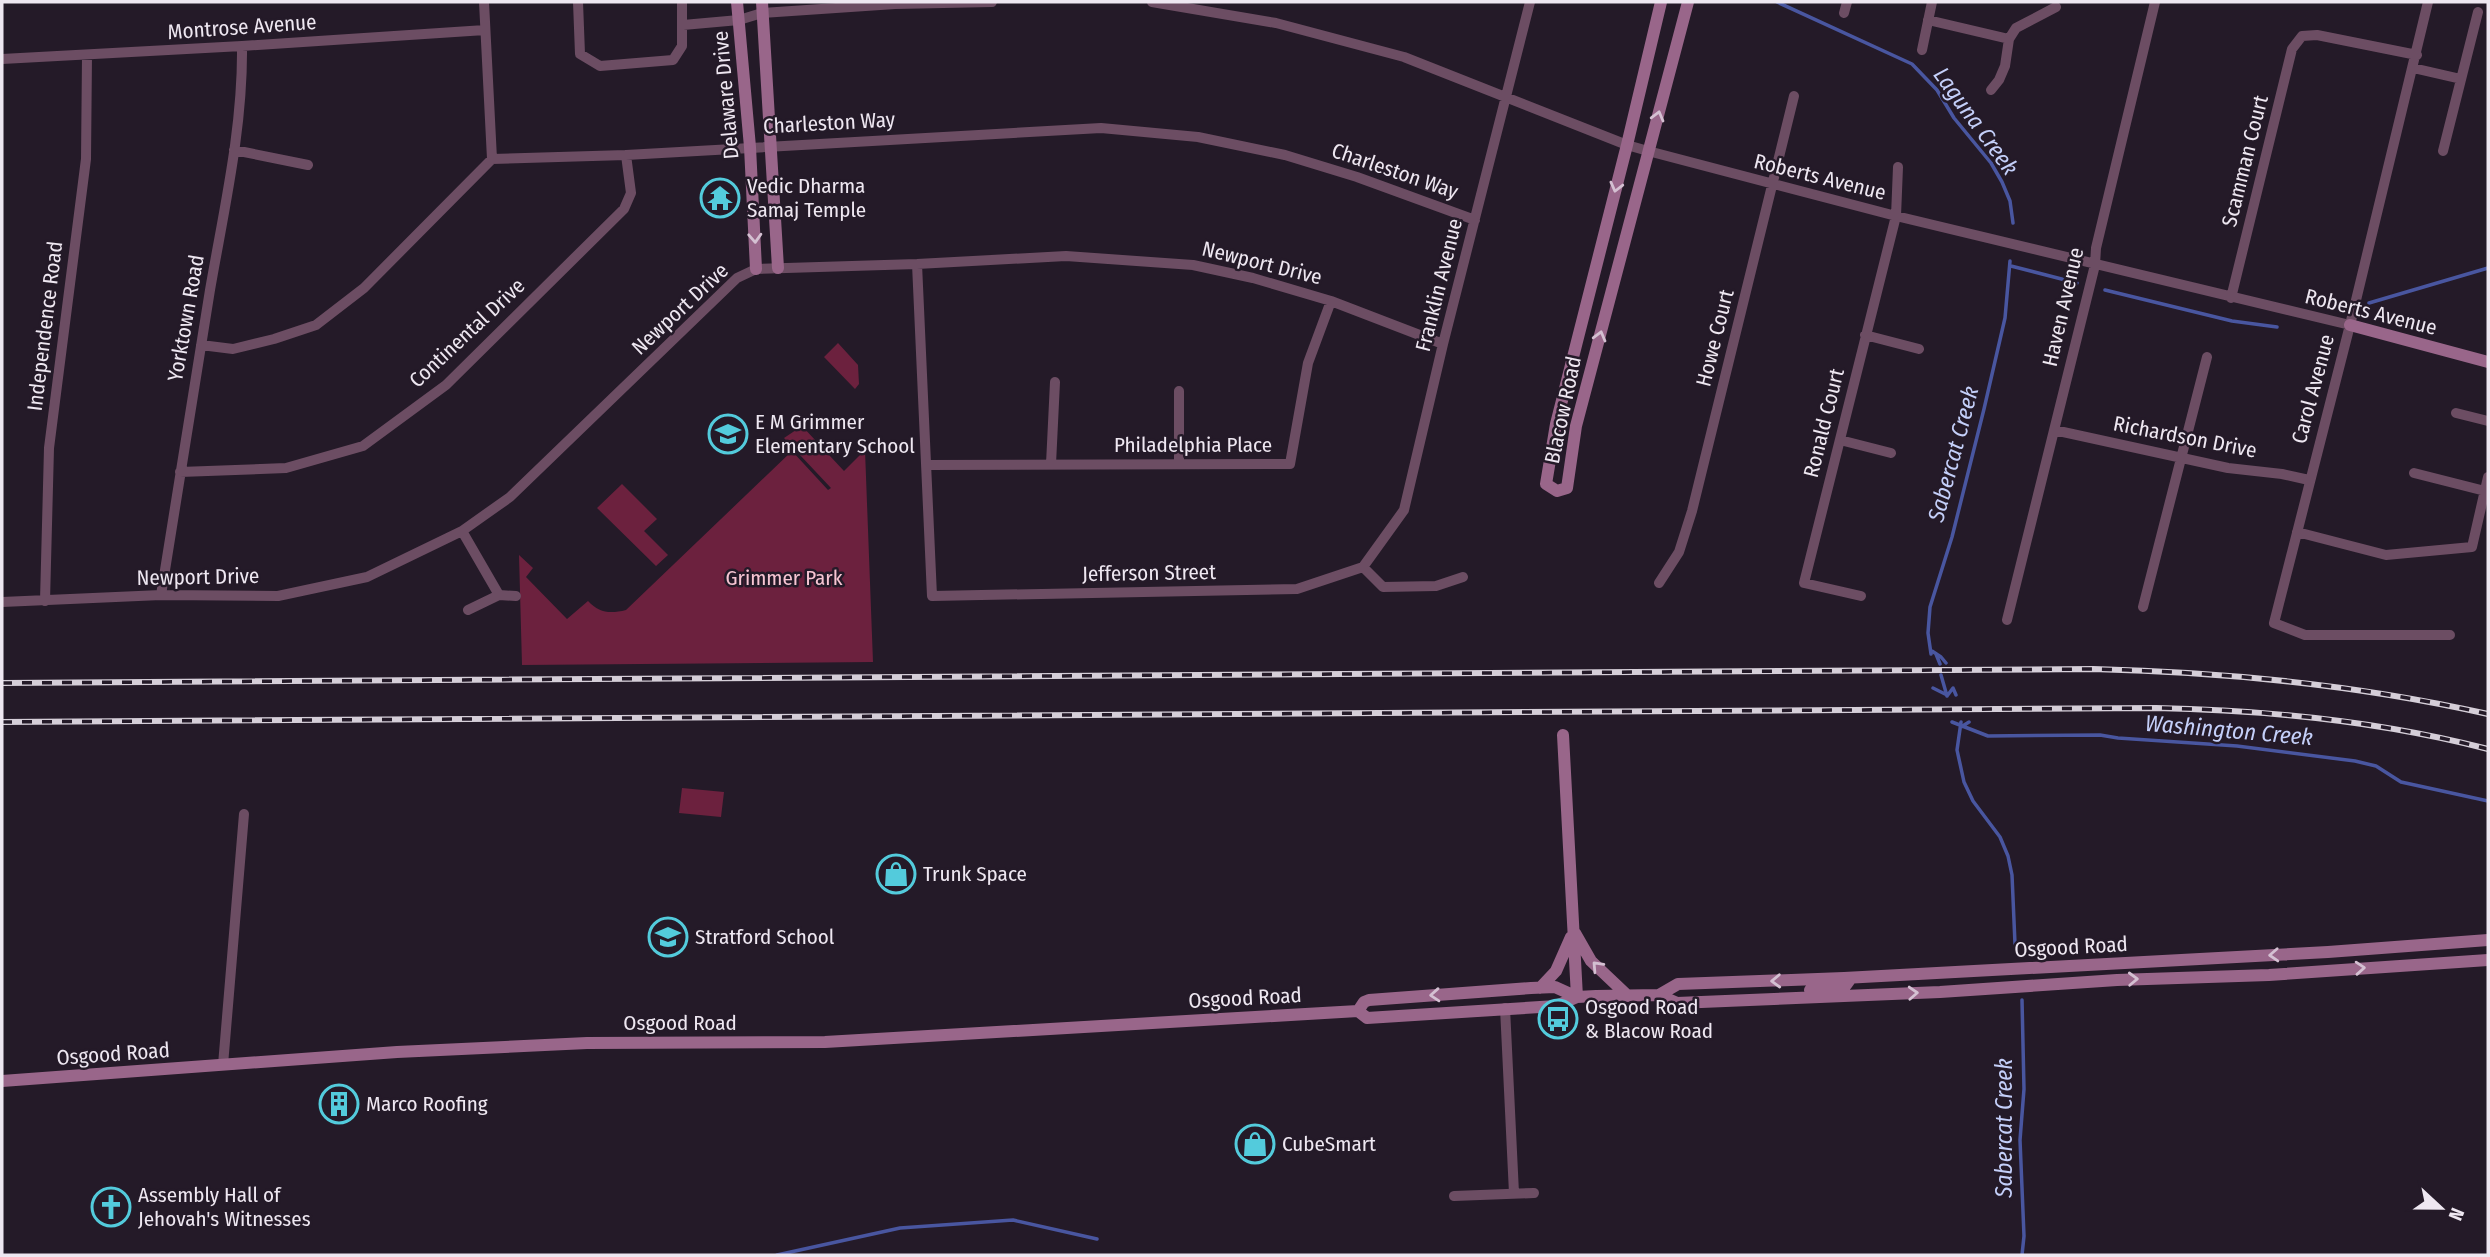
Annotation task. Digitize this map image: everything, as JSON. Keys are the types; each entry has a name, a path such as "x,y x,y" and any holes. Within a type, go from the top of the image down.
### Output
{"main road":[{"name":"Delaware Drive","path":"737,2 750,147 756,269"},
{"name":"Blacow Road","path":"1661,2 1556,424 1546,484 1557,491 1567,488 1576,426 1688,2"},
{"name":"Delaware Drive","path":"762,7 778,268"},
{"name":"Roberts Avenue","path":"2350,325 2488,362"},
{"path":"1563,736 1577,997"},
{"path":"1540,988 1562,961 1573,930"},
{"path":"1573,930 1591,961 1628,996"},
{"name":"Osgood Road","path":"1659,995 1678,984 2021,969 2488,940"},
{"name":"Osgood Road","path":"2,1081 394,1052 587,1043 825,1042 1358,1011 1367,1018 1556,1006 1577,997 1659,995 1677,1003 2269,975 2488,960"},
{"path":"2107,981 2112,964"},
{"path":"2021,969 2022,986"},
{"path":"1795,998 1802,991 1846,985 1851,978"},
{"name":"Osgood Road","path":"1358,1011 1364,1002 1369,1000 1555,987 1577,997"}],"street":[{"path":"201,345 233,349 316,325 364,288 492,159 484,2"},
{"path":"578,2 580,54 600,66 673,60 682,46 682,2"},
{"path":"683,25 738,20 762,7 992,2"},
{"name":"Roberts Avenue","path":"1152,2 1276,23 1404,57 1648,151 1896,216 2350,325"},
{"name":"Franklin Avenue","path":"1363,567 1404,510 1443,344 1530,2"},
{"path":"1844,13 1847,2"},
{"path":"1922,50 1932,2"},
{"name":"Haven Avenue","path":"2007,620 2095,265 2096,248 2155,2"},
{"name":"Carol Avenue","path":"2428,2 2274,623 2305,635 2450,635"},
{"path":"1992,90 2005,66 2010,39 2016,28 2056,7"},
{"path":"2443,151 2478,12"},
{"path":"1928,20 2010,39"},
{"name":"Montrose Avenue","path":"2,59 242,47 485,30"},
{"name":"Scamman Court","path":"2231,298 2292,49 2302,36 2317,35 2417,55"},
{"name":"Yorktown Road","path":"161,596 243,92 242,47"},
{"name":"Independence Road","path":"45,601 49,448 86,159 87,56"},
{"path":"2413,68 2461,79"},
{"name":"Howe Court","path":"1659,583 1679,552 1692,511 1794,96"},
{"name":"Charleston Way","path":"492,159 625,155 1101,128 1198,137 1285,155 1357,177 1475,220"},
{"path":"234,150 308,165"},
{"name":"Continental Drive","path":"180,472 286,468 363,446 446,385 624,209 631,193 625,155"},
{"name":"Ronald Court","path":"1861,596 1804,583 1896,216 1898,167"},
{"name":"Newport Drive","path":"2,602 161,596 278,596 367,577 462,531 510,498 737,278 756,269 1066,256 1193,265 1253,278 1331,301 1443,344"},
{"path":"917,264 927,465"},
{"name":"Philadelphia Place","path":"927,465 1290,464 1308,363 1331,301"},
{"path":"1865,335 1919,348"},
{"path":"2143,607 2207,358"},
{"path":"1051,464 1055,382"},
{"path":"1179,391 1179,464"},
{"path":"2456,413 2488,421"},
{"name":"Richardson Drive","path":"2053,430 2228,468 2309,480"},
{"path":"1840,440 1891,453"},
{"name":"Jefferson Street","path":"927,465 932,596 1297,589 1363,567"},
{"path":"2414,473 2485,491"},
{"path":"2297,532 2386,555 2472,547 2483,524 2488,477"},
{"path":"462,531 499,595"},
{"path":"1363,567 1383,587 1436,586 1463,577"},
{"path":"468,610 499,595 516,596"},
{"path":"223,1065 244,814"},
{"path":"1505,1008 1514,1193"},
{"path":"1454,1196 1534,1193"}],"green space":[{"path":"838,343 858,365 859,384 855,389 824,357"},
{"name":"Grimmer Park","path":"802,426 844,471 865,450 873,662 522,665 519,555 533,568 526,577 567,619 588,601 605,611 626,610 792,451 828,490 831,488 784,438"},
{"path":"622,484 657,519 644,531 668,555 656,566 597,508"},
{"path":"682,788 724,792 721,817 679,813"}],"waterway":[{"name":"Laguna Creek","path":"1777,2 1912,64 1937,90 1954,118 1991,163 2010,201 2013,223"},
{"name":"Sabercat Creek","path":"1931,654 1928,633 1930,607 1952,537 1984,409 2005,318 2010,261"},
{"name":"Laguna Creek","path":"2011,266 2077,283"},
{"name":"Laguna Creek","path":"2369,303 2488,268"},
{"name":"Laguna Creek","path":"2105,290 2232,321 2277,327"},
{"name":"Sabercat Creek","path":"1932,651 1946,663"},
{"name":"Sabercat Creek","path":"1936,654 1940,664"},
{"name":"Sabercat Creek","path":"1941,675 1947,696"},
{"name":"Sabercat Creek","path":"1933,688 1947,695"},
{"name":"Sabercat Creek","path":"1947,696 1953,688 1956,695"},
{"name":"Washington Creek","path":"1952,722 1988,736 2100,735 2237,746 2355,761 2376,766 2401,782 2488,801"},
{"name":"Sabercat Creek","path":"1961,722 1957,750 1964,782 1973,801 2000,837 2008,856 2012,875 2015,944"},
{"name":"Washington Creek","path":"1961,727 1969,722"},
{"name":"Sabercat Creek","path":"2022,1000 2022,1255"},
{"path":"777,1255 900,1228 1013,1220 1097,1239"}],"railway":[{"path":"2,683 2093,669 2193,673 2292,682 2391,695 2488,714"},
{"path":"2,722 2156,708 2282,714 2365,724 2488,749"}],"place":[{"name":"Vedic Dharma Samaj Temple","path":"720,198"},
{"name":"E M Grimmer Elementary School","path":"728,434"},
{"name":"Trunk Space","path":"896,874"},
{"name":"Stratford School","path":"668,937"},
{"name":"Osgood Road & Blacow Road","path":"1558,1019"},
{"name":"Marco Roofing","path":"339,1104"},
{"name":"CubeSmart","path":"1255,1144"},
{"name":"Assembly Hall of Jehovah's Witnesses","path":"111,1207"}]}
